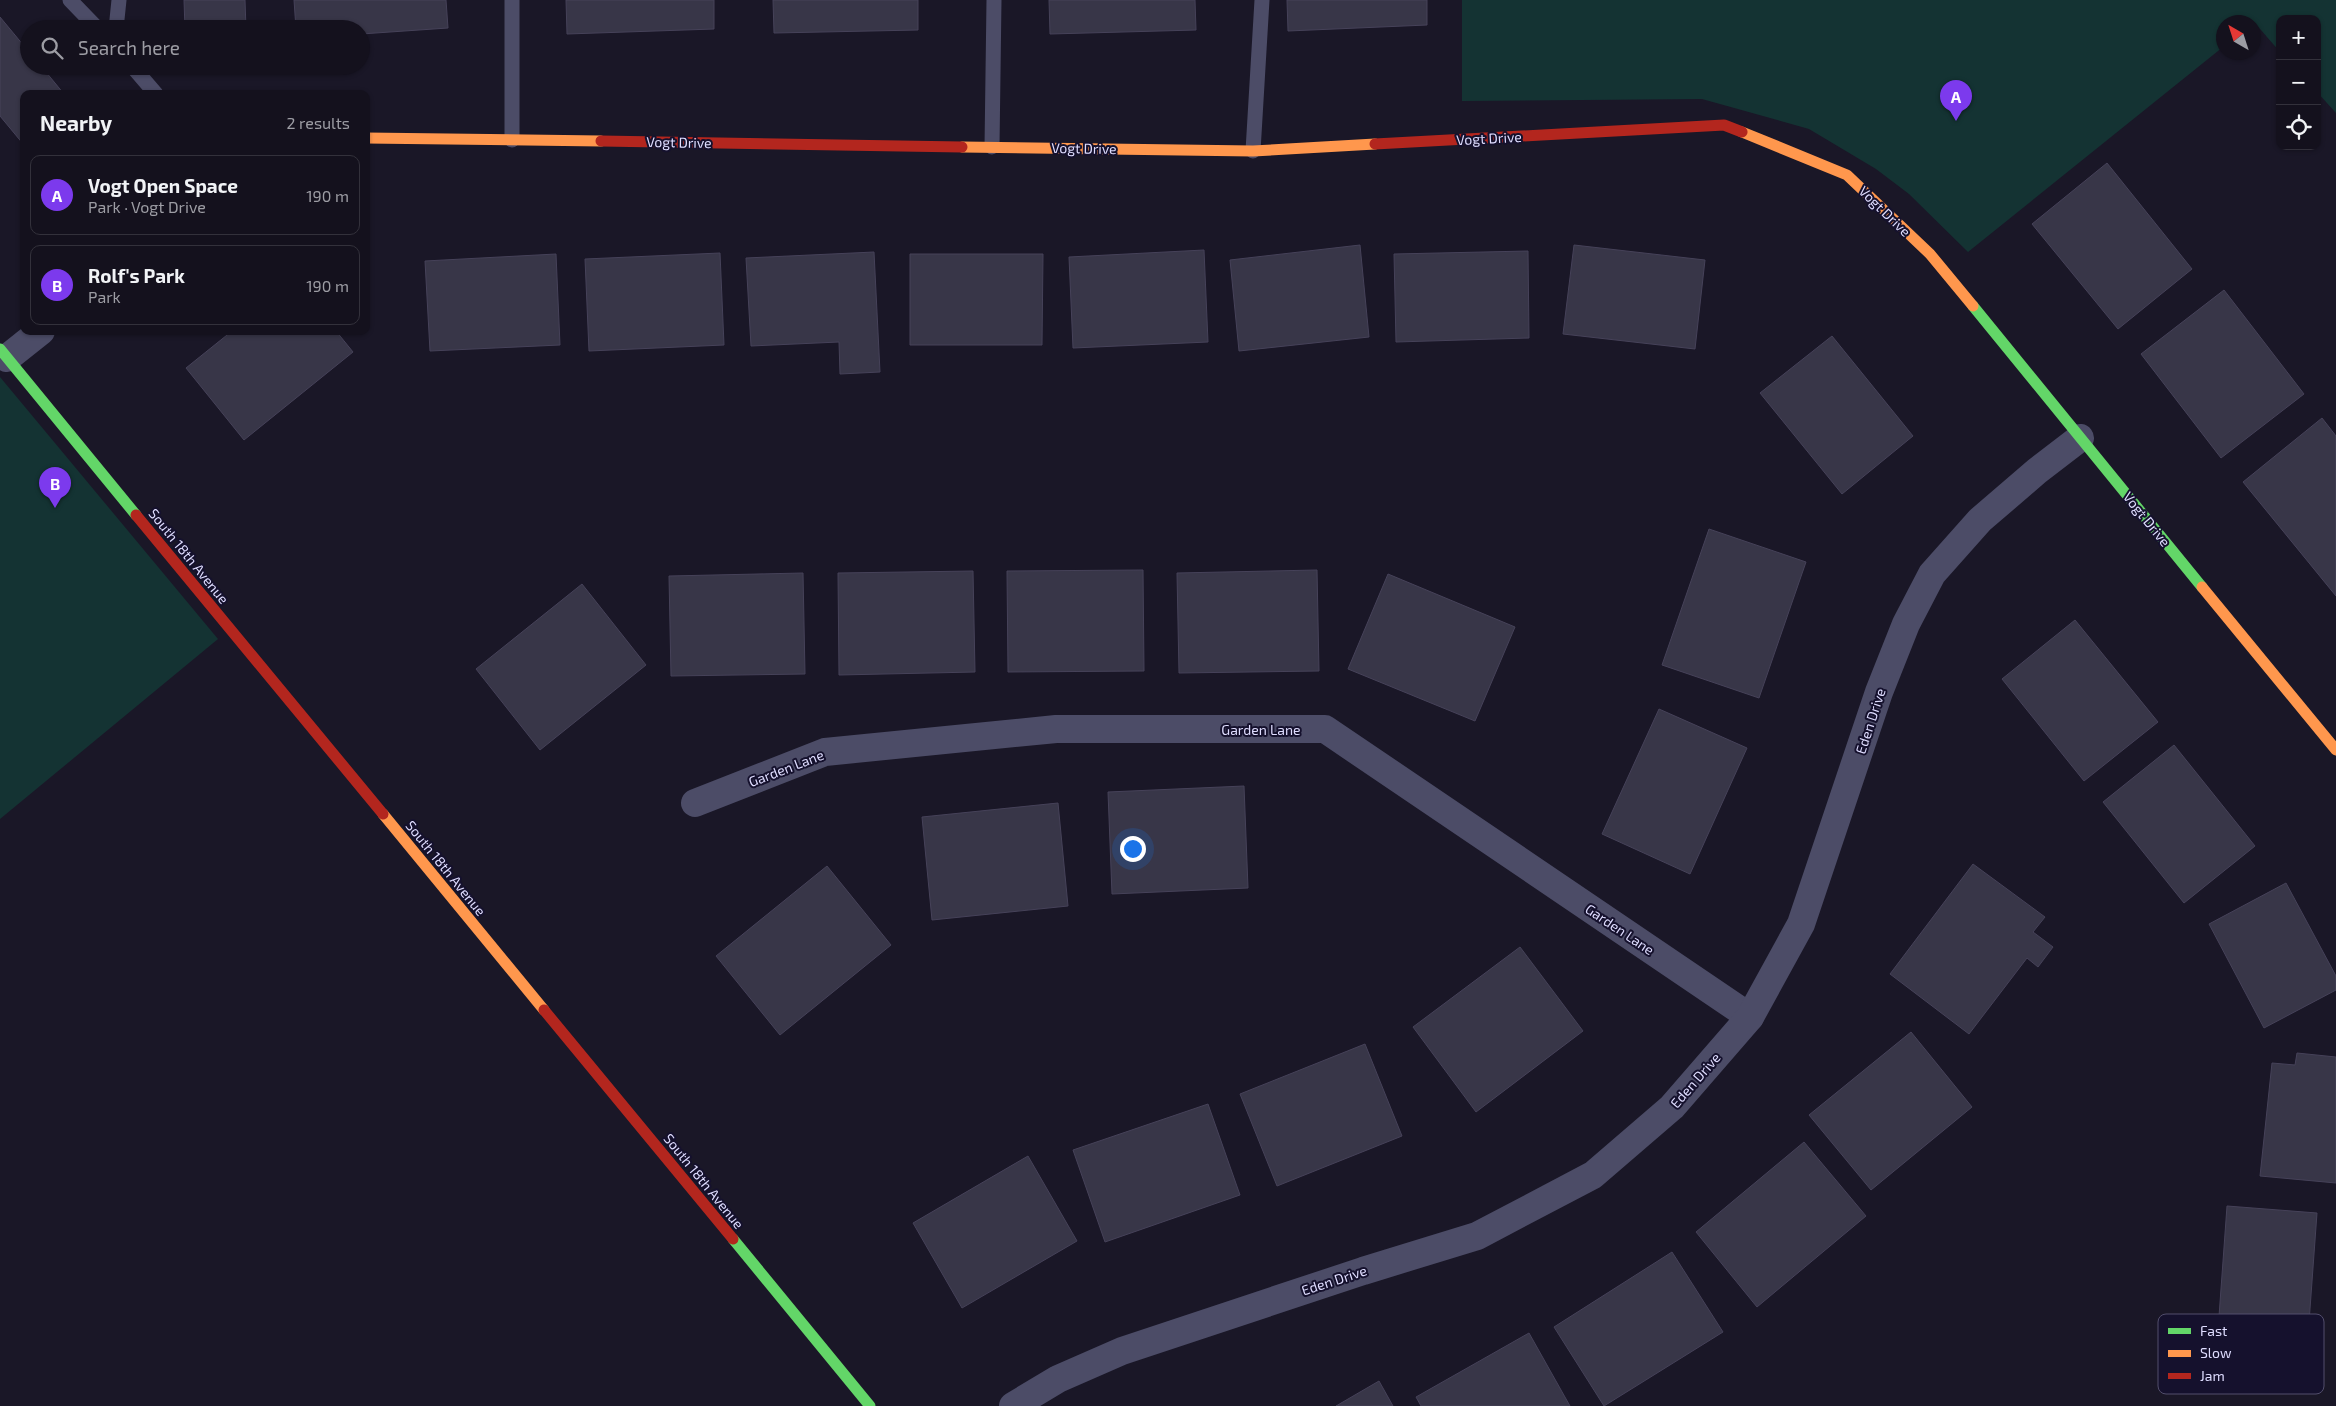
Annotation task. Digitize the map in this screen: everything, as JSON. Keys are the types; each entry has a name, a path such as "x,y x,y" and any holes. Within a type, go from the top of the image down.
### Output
{"street":[{"name":"Vogt Drive","path":"370,138 1253,151 1724,125 1847,175 1930,254 2336,750"},
{"path":"2,357 35,335"},
{"name":"South 18th Avenue","path":"2,357 870,1406"},
{"name":"Eden Drive","path":"1012,1406 1058,1379 1122,1351 1363,1271 1477,1236 1593,1175 1672,1107 1750,1017 1801,924 1879,692 1906,624 1932,574 1980,520 2037,471 2080,438"},
{"name":"Garden Lane","path":"695,802 826,752 1056,729 1325,729 1750,1017"}],"lane":[{"path":"70,0 89,20"},
{"path":"117,20 119,0"},
{"path":"512,0 512,140"},
{"path":"992,147 994,0"},
{"path":"1253,151 1262,0"},
{"path":"140,75 153,90"}],"green space":[{"path":"1462,0 2336,0 2336,113 2321,96 2321,15 2276,15 2276,47 2261,30 2261,15 2216,15 2216,53 1968,252 1909,194 1876,169 1809,129 1702,99 1462,101"},
{"path":"0,377 218,639 0,819"}],"building":[{"path":"184,0 245,0 246,20 185,20"},
{"path":"294,0 446,0 448,28 370,33 370,20 295,20"},
{"path":"566,0 714,0 714,29 567,34"},
{"path":"773,0 918,0 918,30 774,33"},
{"path":"1049,0 1195,0 1196,30 1050,34"},
{"path":"1287,0 1427,0 1427,25 1288,31"},
{"path":"0,17 20,41 20,75 48,75 61,90 20,90 20,140 0,116"},
{"path":"2107,163 2192,269 2118,329 2032,224"},
{"path":"1360,245 1369,337 1239,351 1230,260"},
{"path":"1574,245 1705,260 1695,349 1563,334"},
{"path":"1204,250 1208,342 1073,348 1069,257"},
{"path":"1528,251 1529,338 1396,342 1394,254"},
{"path":"874,252 880,372 840,374 839,342 751,346 746,258"},
{"path":"720,253 724,345 589,351 585,259"},
{"path":"556,254 560,345 430,351 425,261"},
{"path":"910,254 1043,254 1042,345 910,345"},
{"path":"2224,290 2304,394 2221,458 2141,354"},
{"path":"227,335 339,335 353,352 244,440 186,368"},
{"path":"1832,336 1913,436 1842,494 1760,393"},
{"path":"2322,418 2336,436 2336,596 2243,482"},
{"path":"1709,529 1806,562 1759,698 1662,665"},
{"path":"1143,570 1144,671 1008,672 1007,571"},
{"path":"1317,570 1319,671 1179,673 1177,573"},
{"path":"973,571 975,672 839,675 838,573"},
{"path":"803,573 805,674 671,676 669,576"},
{"path":"1388,574 1515,627 1475,721 1348,669"},
{"path":"582,584 646,665 540,750 476,669"},
{"path":"2075,620 2158,722 2084,781 2002,679"},
{"path":"1659,709 1747,748 1690,874 1602,834"},
{"path":"2174,745 2255,846 2184,903 2103,802"},
{"path":"1244,786 1248,888 1112,894 1108,792"},
{"path":"1058,803 1068,906 932,920 922,817"},
{"path":"1973,864 2045,917 2033,932 2053,947 2038,967 2027,958 1969,1034 1890,974"},
{"path":"827,866 891,945 780,1035 716,956"},
{"path":"2286,883 2336,976 2336,990 2264,1028 2209,924"},
{"path":"1520,947 1583,1031 1476,1112 1413,1027"},
{"path":"1911,1032 1972,1107 1871,1190 1809,1115"},
{"path":"1365,1044 1402,1136 1277,1186 1240,1094"},
{"path":"2297,1053 2336,1057 2336,1183 2260,1176 2272,1063 2295,1065"},
{"path":"1208,1104 1240,1195 1105,1242 1073,1150"},
{"path":"1804,1142 1866,1216 1757,1307 1696,1232"},
{"path":"1028,1156 1077,1241 962,1308 913,1223"},
{"path":"2227,1206 2317,1213 2310,1314 2219,1314"},
{"path":"1672,1252 1723,1332 1604,1406 1554,1327"},
{"path":"1529,1333 1570,1406 1421,1406 1416,1397"},
{"path":"1379,1381 1393,1406 1336,1406"}],"traffic: fast":[{"path":"1973,306 2202,587"},
{"path":"0,349 136,515"},
{"path":"733,1239 870,1406"}],"traffic: slow":[{"path":"1742,132 1847,175 1930,254 1973,306"},
{"path":"370,138 601,141"},
{"path":"962,147 1253,151 1375,144"},
{"path":"2202,587 2336,750"},
{"path":"383,814 544,1010"}],"traffic: jam":[{"path":"1375,144 1724,125 1742,132"},
{"path":"601,141 962,147"},
{"path":"136,515 383,814"},
{"path":"544,1010 733,1239"}],"place":[{"name":"Vogt Open Space","path":"1956,121"},
{"name":"Rolf's Park","path":"55,508"}]}
